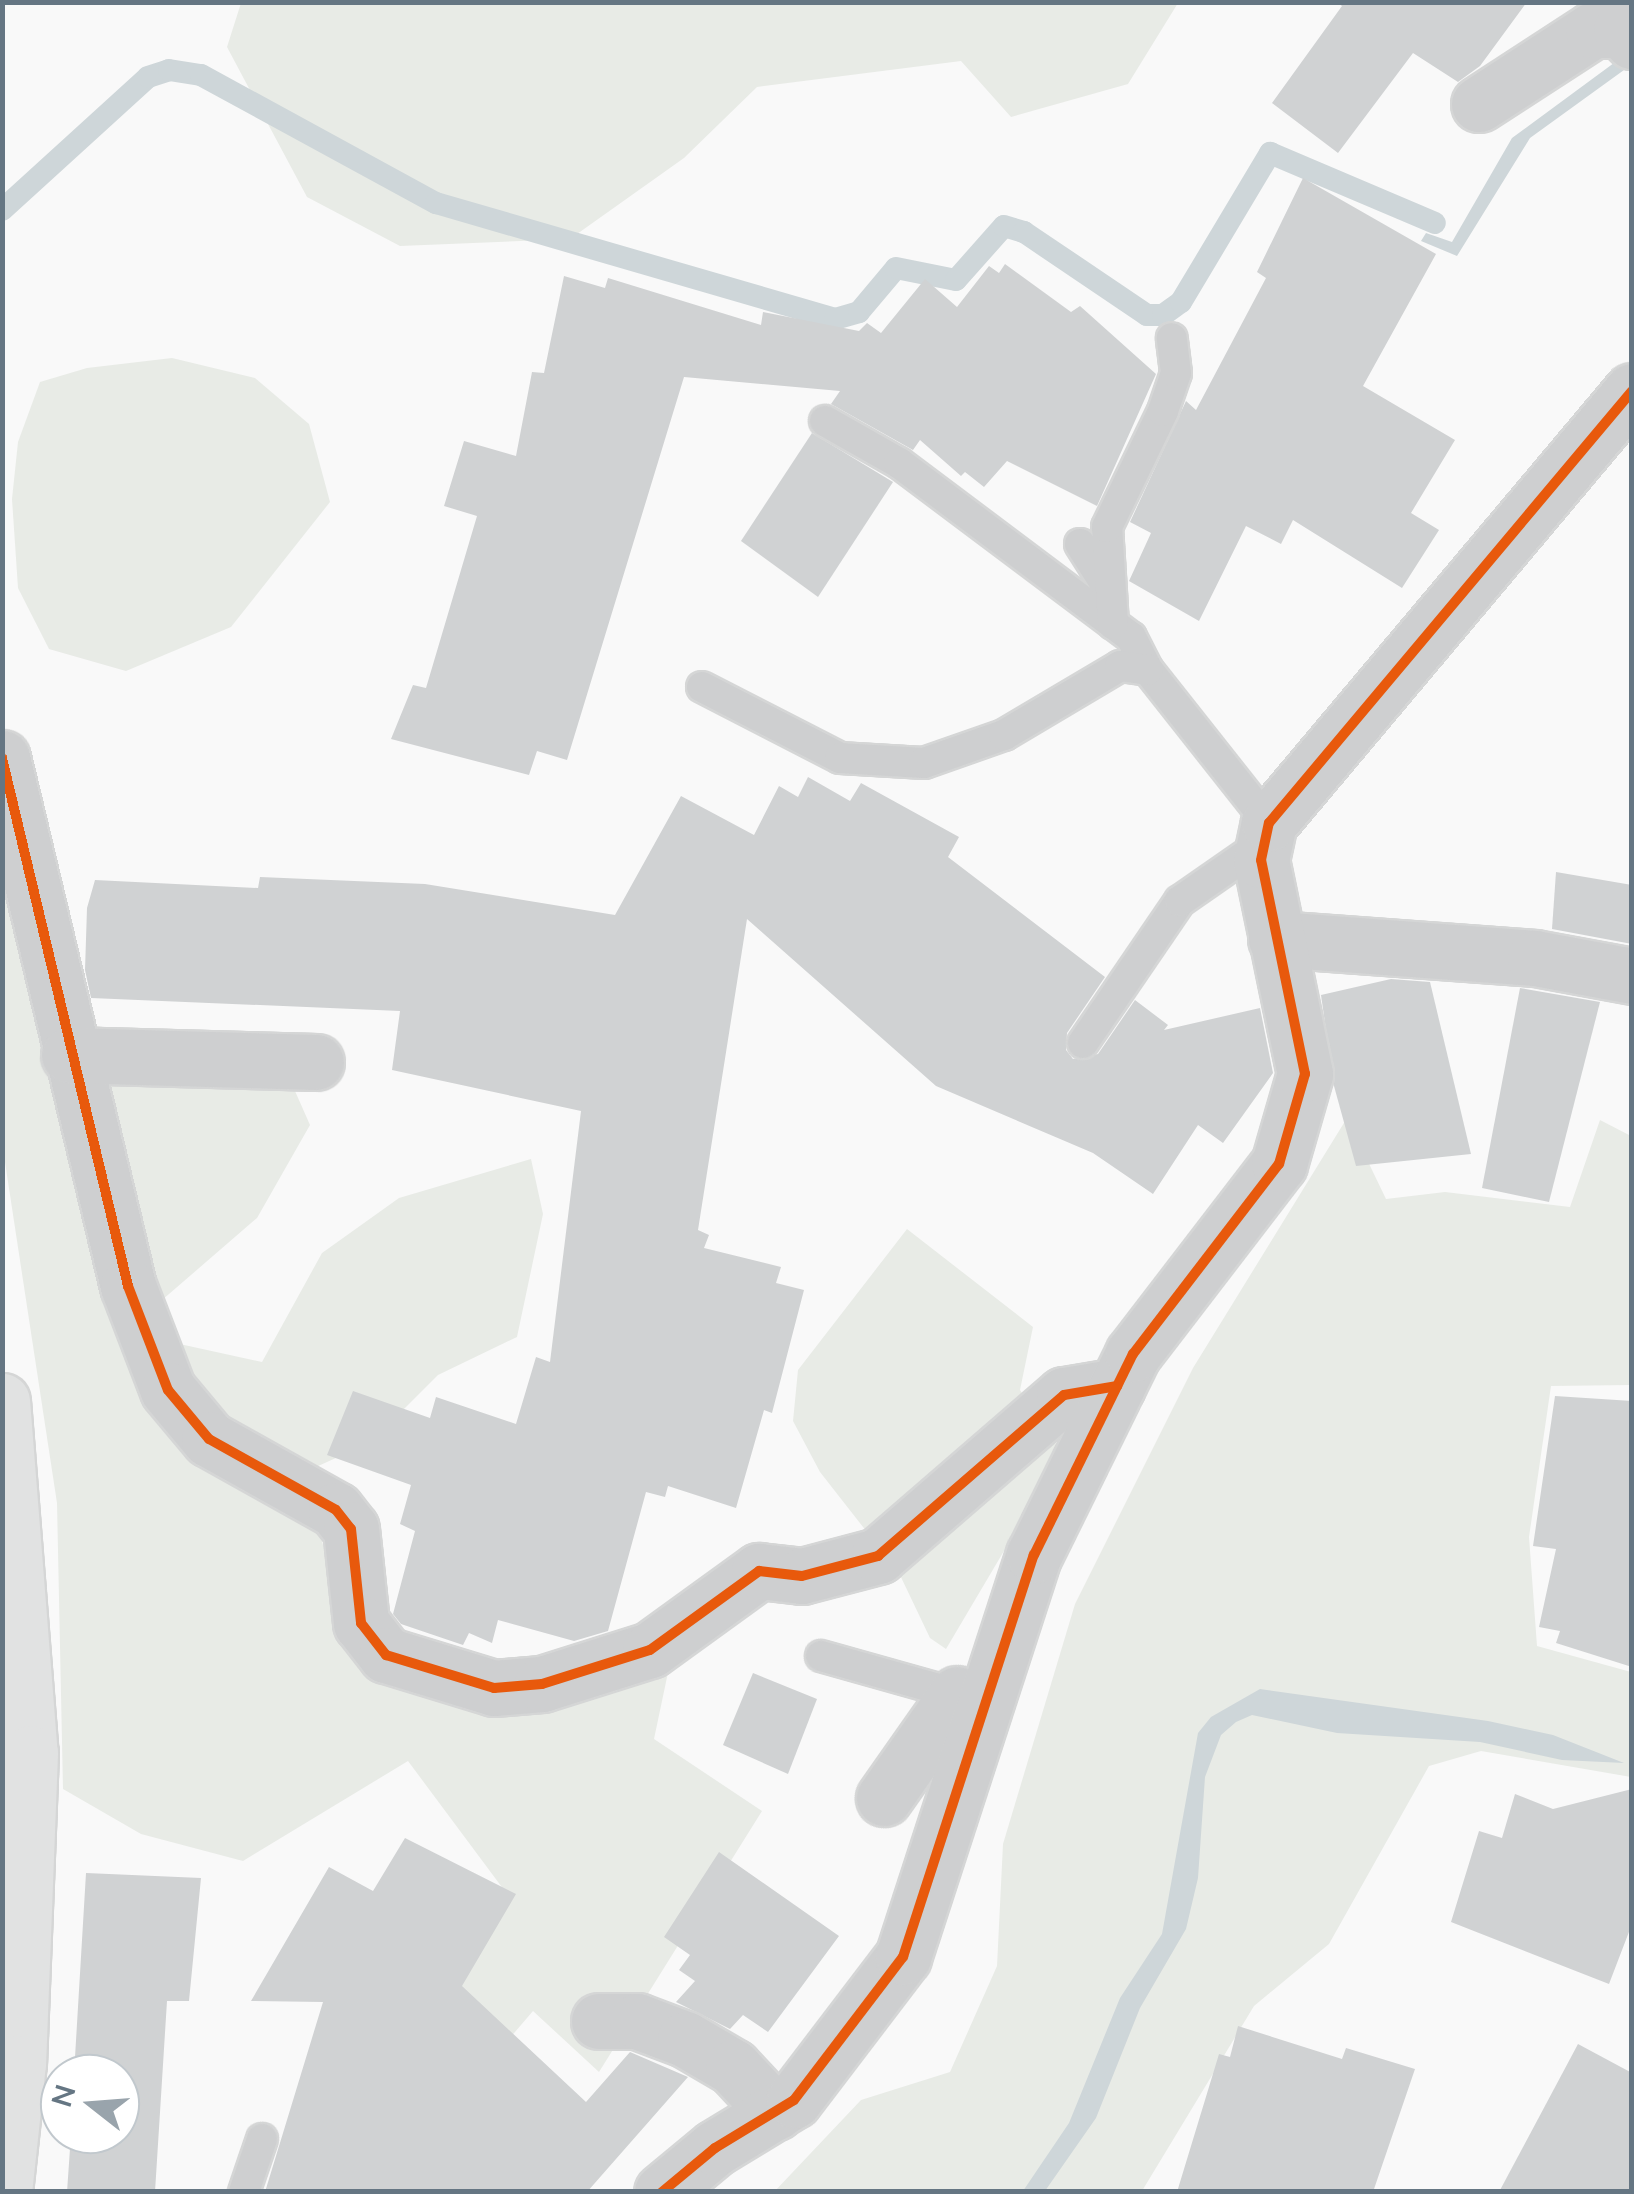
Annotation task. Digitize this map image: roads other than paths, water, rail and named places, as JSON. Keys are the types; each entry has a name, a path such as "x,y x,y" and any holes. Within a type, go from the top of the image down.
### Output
{"highway":[{"path":"2,1401 30,1753 18,2063 4,2192"}],"street":[{"path":"1479,104 1593,30 1621,30 1632,41"},
{"path":"662,2192 794,2100 903,1957 972,1699 1034,1555 1134,1354 1279,1164 1305,1074 1261,860 1267,832 1632,391"},
{"path":"2,758 69,1055 128,1286 168,1390 208,1439 336,1510 351,1529 360,1623 386,1656 494,1688 542,1684 650,1650 759,1571 802,1576 878,1556 1064,1395 1117,1386"},
{"path":"1276,938 1535,958 1632,976"},
{"path":"69,1055 316,1062"},
{"path":"884,1798 972,1699"},
{"path":"599,2022 637,2021 686,2039 733,2067 775,2112"}],"lane":[{"path":"1113,624 1107,526 1164,412 1176,374 1172,338"},
{"path":"825,422 899,463 1131,638 1148,670 1267,832 1180,900 1083,1043"},
{"path":"1080,544 1109,590"},
{"path":"702,687 840,758 924,762 1004,735 1120,666 1148,670"},
{"path":"821,1656 972,1699"},
{"path":"244,2192 262,2139"}],"waterway":[{"path":"2,210 148,77 169,70 201,75 436,203 835,319 859,312 896,268 956,280 1004,226 1024,232 1147,315 1163,315 1181,302 1270,153 1435,223"}]}
